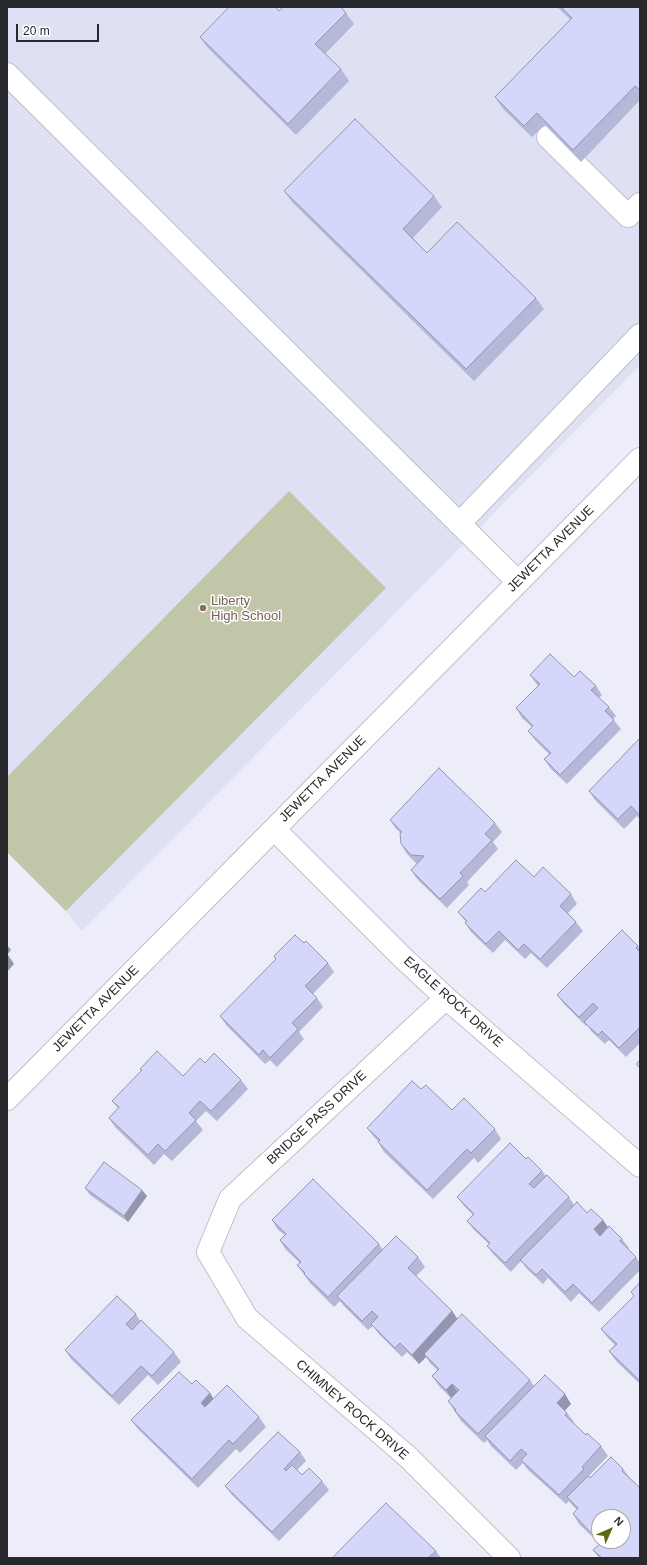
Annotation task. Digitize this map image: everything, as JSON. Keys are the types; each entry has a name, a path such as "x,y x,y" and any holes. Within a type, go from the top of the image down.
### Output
{"street":[{"path":"7,74 518,582"},
{"path":"548,137 628,216 640,204"},
{"path":"459,524 640,335"},
{"name":"JEWETTA AVENUE","path":"7,1099 640,459"},
{"name":"EAGLE ROCK DRIVE","path":"274,829 401,956 446,998 640,1166"},
{"name":"BRIDGE PASS DRIVE","path":"208,1252 230,1199 446,998"},
{"name":"CHIMNEY ROCK DRIVE","path":"208,1252 247,1318 408,1458 509,1558"}],"shaded area":[{"name":"Liberty High School","path":"7,7 640,7 640,365 82,931 66,911 7,852"}],"green space":[{"path":"289,491 386,588 66,911 7,852 7,777"}],"building":[{"path":"229,7 275,7 279,11 283,7 341,7 346,13 315,44 341,69 288,124 200,37"},
{"path":"561,7 640,7 640,90 635,86 573,150 537,113 524,126 495,97 572,18"},
{"path":"355,119 434,196 403,229 427,253 457,222 536,298 466,369 284,191"},
{"path":"550,654 574,677 580,671 596,686 591,690 609,707 605,711 614,720 560,775 544,759 551,753 528,731 533,726 516,708 540,684 530,675"},
{"path":"640,738 640,816 631,806 618,819 589,791"},
{"path":"439,768 495,823 485,834 492,840 460,873 463,876 440,899 411,870 424,856 411,855 401,844 400,833 402,832 390,820"},
{"path":"516,860 534,877 543,867 571,894 560,906 576,922 540,959 524,944 518,950 499,931 486,944 465,923 467,921 458,912 481,888 485,892"},
{"path":"622,930 638,946 636,948 640,952 640,1027 619,1048 602,1031 598,1035 584,1022 598,1008 593,1003 579,1017 557,995"},
{"path":"295,935 304,943 306,941 328,963 305,986 317,998 292,1023 298,1029 270,1058 263,1050 259,1055 220,1016 276,959 274,956"},
{"path":"157,1051 183,1076 200,1058 205,1063 214,1053 241,1080 211,1111 200,1101 189,1113 196,1120 165,1151 158,1144 148,1155 109,1118 119,1107 112,1101 142,1070 140,1069"},
{"path":"640,1060 640,1068 636,1064"},
{"path":"412,1081 421,1089 426,1085 452,1110 464,1098 495,1129 471,1153 467,1149 427,1190 378,1142 380,1140 367,1128"},
{"path":"510,1143 526,1159 528,1157 542,1171 529,1184 534,1188 547,1175 569,1197 505,1263 487,1246 490,1243 467,1221 474,1214 457,1197"},
{"path":"104,1162 142,1190 124,1216 85,1188"},
{"path":"313,1179 379,1244 328,1297 304,1274 305,1273 297,1265 301,1262 280,1240 286,1234 272,1220"},
{"path":"577,1202 587,1213 591,1209 603,1220 594,1229 600,1236 609,1226 622,1239 620,1241 636,1257 592,1303 573,1284 565,1292 542,1269 536,1275 520,1260"},
{"path":"396,1236 418,1257 408,1268 452,1311 412,1355 400,1343 395,1348 371,1324 378,1317 372,1311 362,1321 337,1296"},
{"path":"640,1282 640,1381 609,1351 617,1344 601,1329 634,1296 631,1292"},
{"path":"117,1296 136,1314 126,1324 132,1330 141,1320 174,1352 152,1376 141,1366 112,1396 65,1350"},
{"path":"462,1314 530,1380 478,1434 455,1411 456,1410 448,1401 459,1390 452,1384 446,1390 432,1376 439,1369 424,1354"},
{"path":"179,1372 192,1384 196,1380 210,1393 201,1403 205,1407 227,1385 259,1417 233,1444 229,1440 192,1479 131,1420"},
{"path":"545,1375 565,1394 557,1403 567,1413 565,1415 586,1435 587,1433 601,1446 582,1467 584,1469 559,1495 521,1460 527,1454 521,1449 510,1461 485,1436"},
{"path":"278,1432 300,1452 284,1469 286,1471 292,1465 302,1475 309,1468 322,1481 272,1532 225,1486"},
{"path":"611,1457 623,1469 622,1471 640,1488 639,1558 602,1558 593,1550 631,1549 631,1509 591,1509 591,1533 573,1514 578,1508 567,1497 588,1476 590,1478"},
{"path":"386,1503 436,1551 429,1558 332,1558"}],"place":[{"name":"Liberty High School","path":"203,608"}]}
